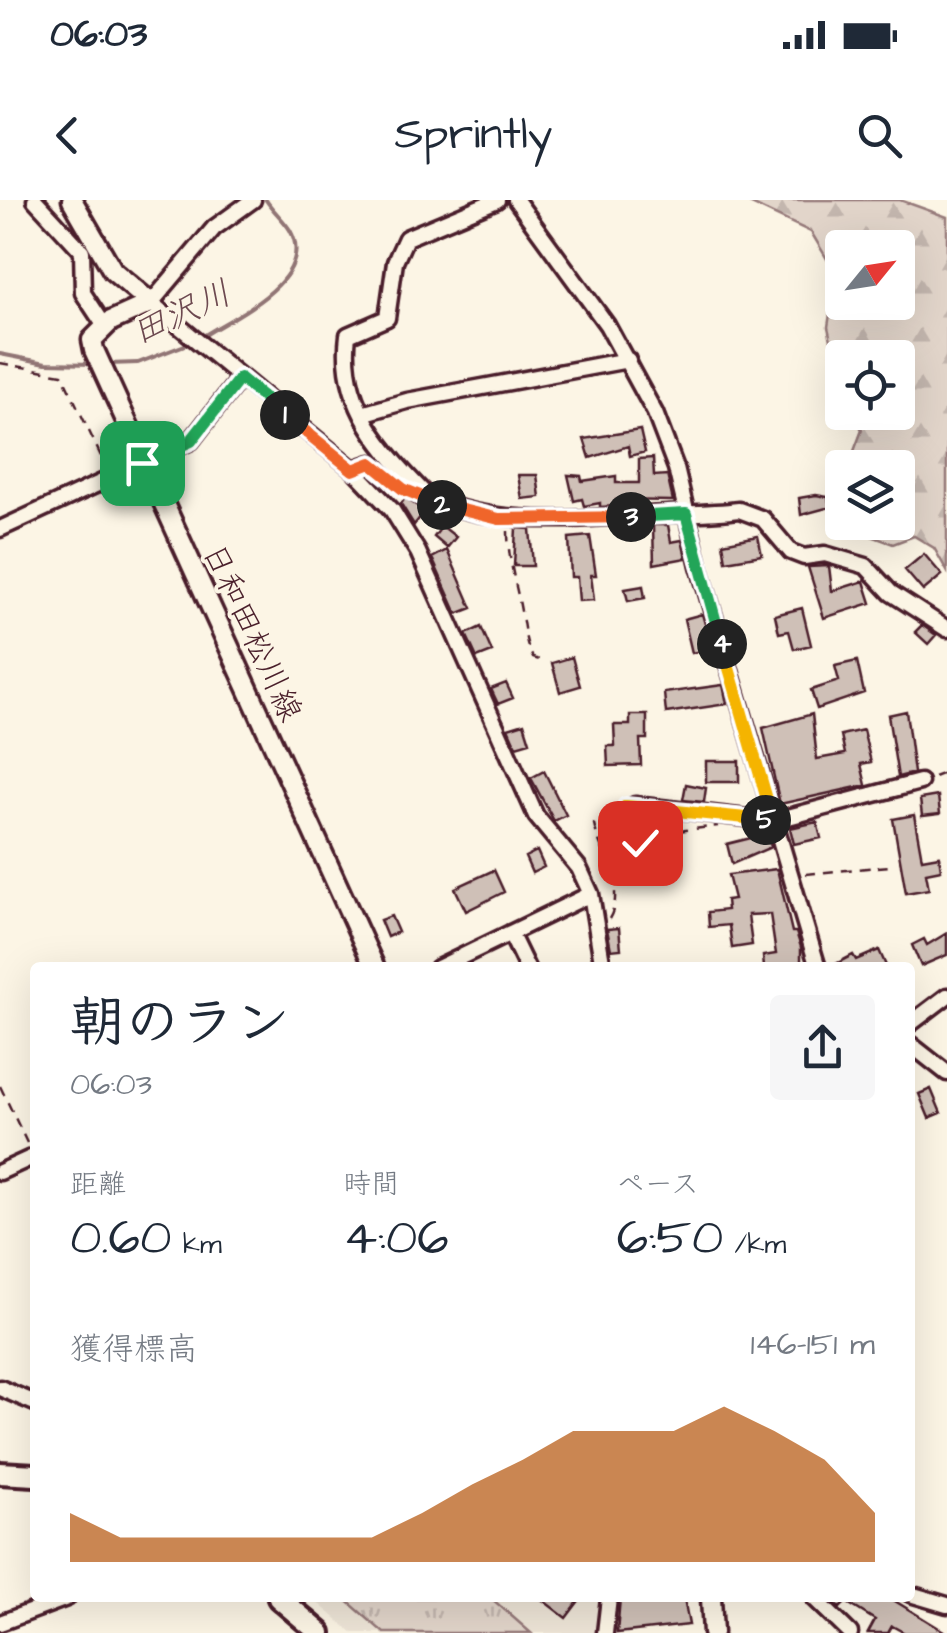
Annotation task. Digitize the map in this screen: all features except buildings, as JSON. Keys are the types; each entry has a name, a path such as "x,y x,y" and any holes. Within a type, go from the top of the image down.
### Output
{"highway":[{"path":"0,1472 30,1475"},
{"path":"283,1602 320,1633"}],"main road":[{"path":"72,200 113,270 150,302 104,325"},
{"name":"日和田松川線","path":"104,325 92,340 105,379 371,962"},
{"path":"712,1602 713,1633"}],"street":[{"path":"35,200 82,251 84,294 104,325"},
{"path":"253,200 214,228 150,302 353,470 392,510 418,552 536,816 579,868 592,894 602,962"},
{"path":"432,501 376,444 354,393 348,335 354,328 387,318 395,262 406,238 497,200"},
{"path":"516,200 628,360 676,468 816,962"},
{"path":"362,414 406,401 628,360"},
{"path":"0,529 191,441 240,378"},
{"path":"353,470 371,463 403,489 432,501 508,519 739,510 752,513 764,518 791,552 804,557 825,554 866,566 890,592 947,629"},
{"path":"635,805 773,820 920,782"},
{"path":"450,962 592,894"},
{"path":"510,933 523,962"},
{"path":"915,1020 947,996"},
{"path":"915,1048 947,1073"},
{"path":"0,1172 30,1158"},
{"path":"0,1388 30,1401"},
{"path":"915,1595 947,1605"},
{"path":"0,1623 56,1602"},
{"path":"605,1633 608,1602"},
{"path":"818,1602 850,1633"}],"path":[{"path":"0,364 56,372 66,378 111,478"},
{"path":"508,519 508,563 522,611 522,635 534,658 546,662"},
{"path":"597,930 612,914 615,903 607,856 594,824 600,820 641,866 644,857 625,811 635,805"},
{"path":"678,831 718,829 719,814"},
{"path":"794,875 889,866"},
{"path":"0,1086 30,1148"}],"shaded area":[{"path":"317,1602 602,1602 598,1633 353,1633"}],"green space":[{"path":"743,200 900,200 947,217 947,571 934,548 915,537 915,450 854,450 862,430 915,430 915,340 831,340 828,327 829,320 915,320 915,230 825,230 825,256 811,232"},
{"path":"349,1602 496,1602 531,1633 384,1633"}],"waterway":[{"name":"田沢川","path":"199,339 266,296 292,266 296,249 290,230 266,200"},
{"name":"田沢川","path":"108,364 138,363 190,343"},
{"name":"田沢川","path":"0,354 46,363 94,364"}],"route":[{"path":"142,463 191,441 240,378 353,470 362,463 371,463 403,489 442,505 517,520 686,514 773,820 626,806 626,818 640,843"}]}
